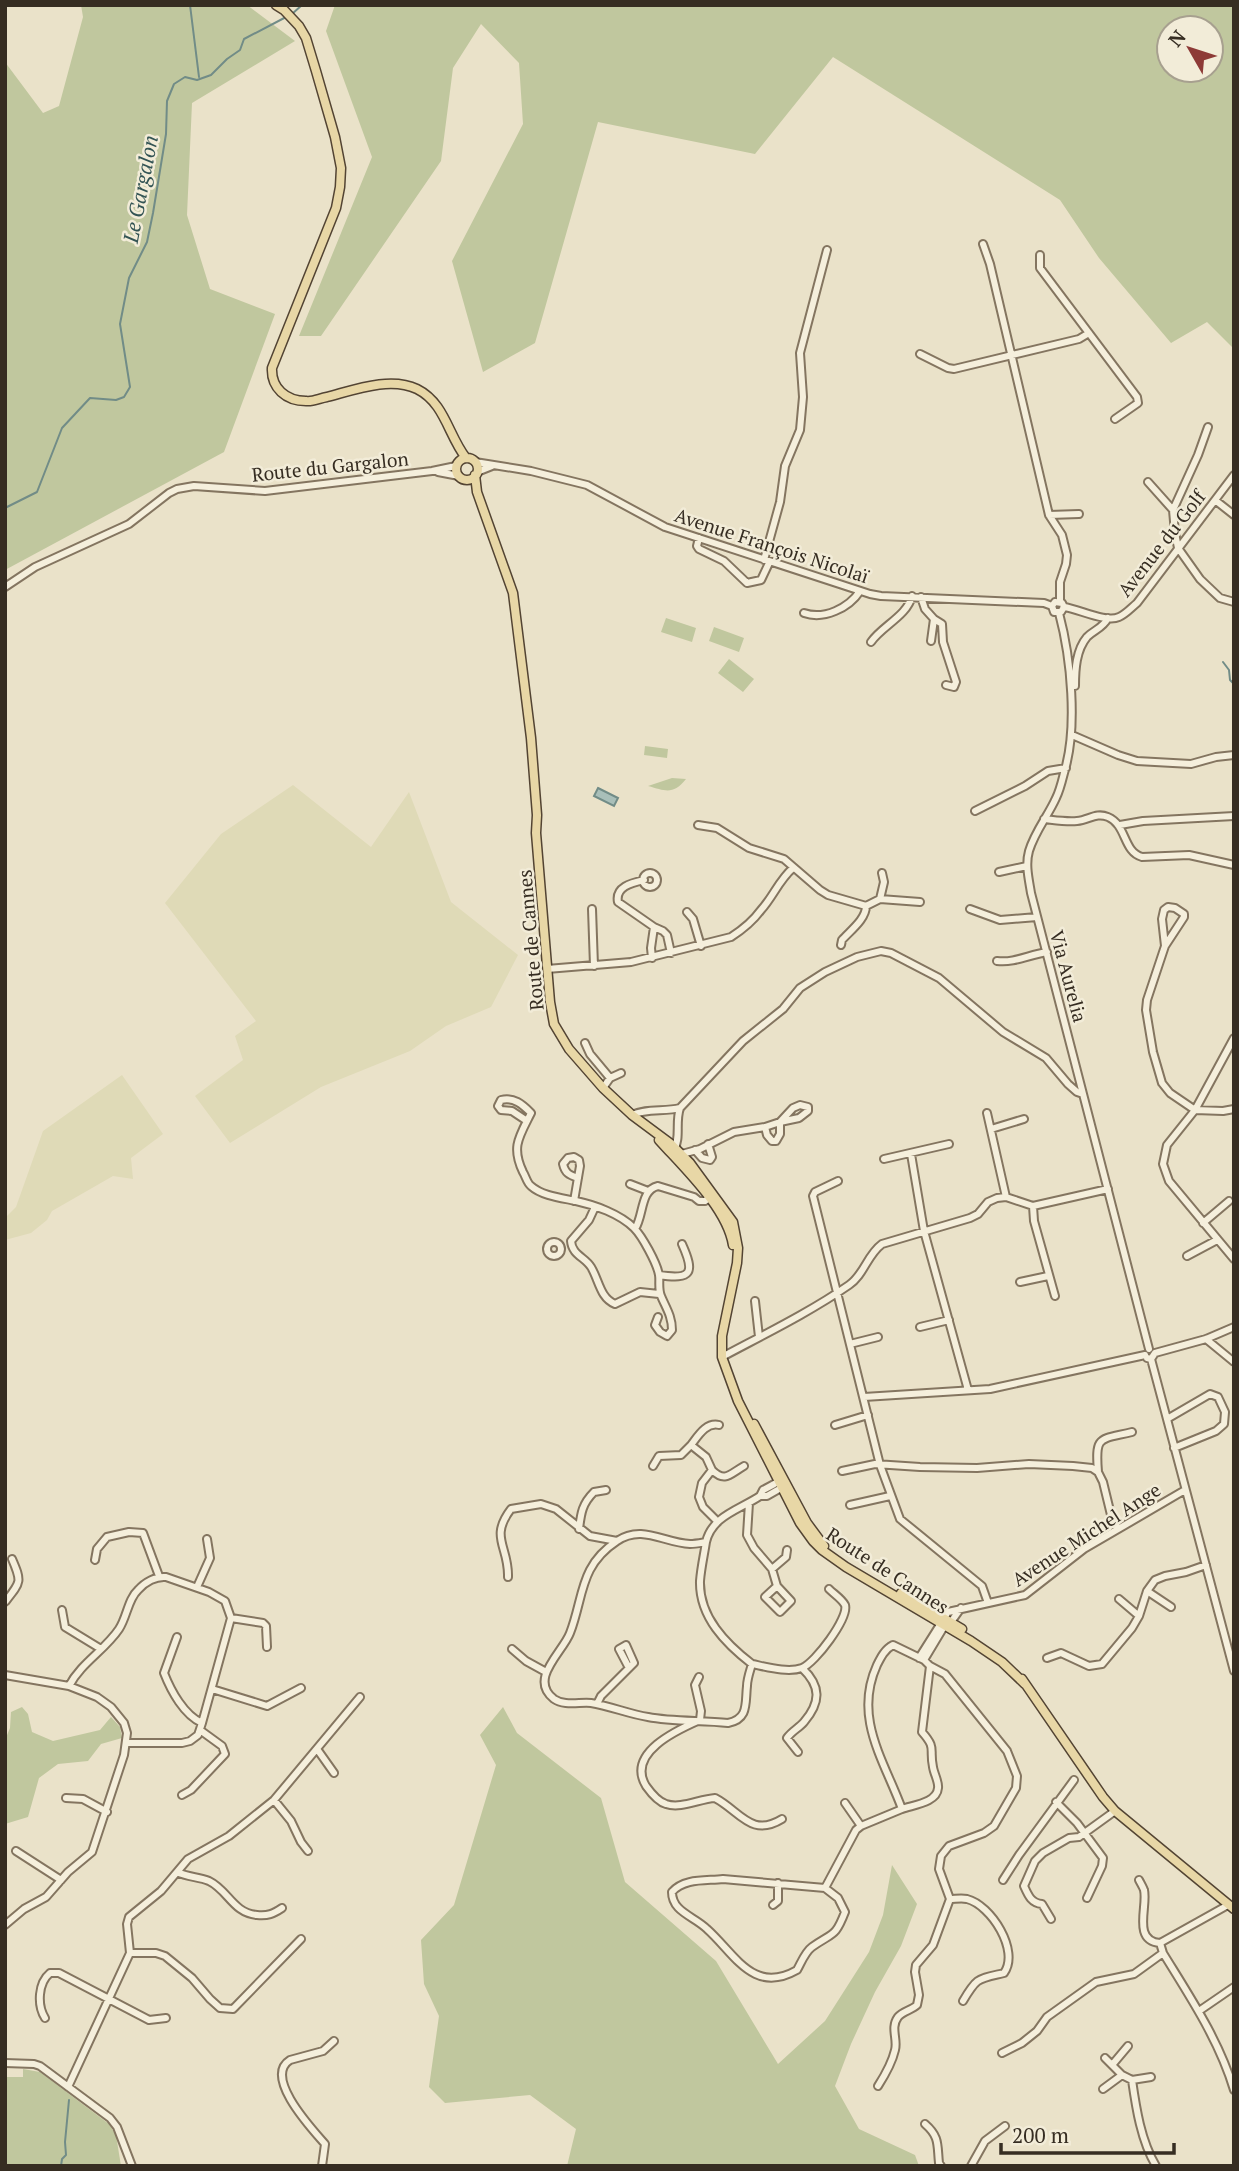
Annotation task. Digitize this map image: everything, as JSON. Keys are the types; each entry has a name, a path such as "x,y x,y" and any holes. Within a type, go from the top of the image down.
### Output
{"main road":[{"path":"278,6 299,26 306,37 335,137 341,168 336,208 272,368 275,386 283,394 307,402 364,388 402,384 427,395 442,411 464,462"},
{"name":"Route de Cannes","path":"464,462 476,473 475,487 513,593 531,738 552,1016 557,1031 569,1049 603,1088 678,1154 703,1179 729,1214 738,1248 722,1336 722,1357 738,1401 800,1523 822,1550 920,1611 973,1636 1005,1658 1014,1667 1102,1797 1115,1811 1231,1907"},
{"name":"Route de Cannes","path":"464,462 463,478 484,514"},
{"path":"463,478 476,473"},
{"name":"Route de Cannes","path":"678,1154 723,1217 731,1235 733,1280"},
{"name":"Route de Cannes","path":"730,1379 814,1534 825,1546 996,1657 1025,1684"},
{"path":"779,1471 780,1484"}],"street":[{"name":"Via Aurelia","path":"983,244 1049,515 1062,535 1067,555 1060,582 1072,735 1066,768 1056,799 1029,852 1027,866 1031,893 1234,1671"},
{"path":"699,538 699,549 724,561 747,583 764,578 785,466 800,429 803,397 800,353 827,250"},
{"path":"1040,255 1040,268 1137,397 1138,403 1115,419"},
{"path":"920,354 954,369 1091,335"},
{"path":"1208,427 1206,438 1173,510 1178,548 1200,579 1220,598 1234,603"},
{"name":"Avenue François Nicolaï","path":"464,462 531,471 587,485 665,527 881,596 1044,603 1052,606 1054,612 1061,607"},
{"name":"Route du Gargalon","path":"5,587 45,562 118,530 177,489 194,486 265,491 432,471 464,462"},
{"path":"476,473 494,465"},
{"name":"Route du Gargalon","path":"432,471 463,478"},
{"name":"Avenue du Golf","path":"1061,607 1116,618 1137,603 1234,475"},
{"path":"1148,482 1173,510"},
{"path":"1215,500 1234,515"},
{"path":"1049,515 1079,514"},
{"path":"804,613 812,616 824,615 856,597 860,590"},
{"path":"871,642 882,628 904,611 912,596"},
{"path":"922,597 925,609 942,624 943,642 956,682 954,687 946,685"},
{"path":"1075,686 1082,645 1108,618"},
{"path":"931,641 934,619"},
{"path":"1072,735 1137,761 1191,764 1234,755"},
{"path":"975,811 1025,786 1048,771 1066,768"},
{"path":"1044,819 1076,821 1105,815 1120,825 1130,849 1136,856 1189,855 1234,864"},
{"path":"1120,825 1143,821 1234,816"},
{"path":"698,825 716,828 749,848 784,859 828,895 866,906 880,898 920,902"},
{"path":"999,872 1027,866"},
{"path":"547,969 652,958 731,937 743,929 762,909 793,868"},
{"path":"880,898 884,882 882,873"},
{"path":"643,880 620,890 617,895 618,902 663,931 667,935 671,953"},
{"path":"841,945 842,940 864,915 866,906"},
{"path":"1165,946 1162,919 1164,910 1168,907 1175,908 1184,914 1184,917 1165,946 1146,1010 1153,1052 1162,1083 1170,1093 1195,1110 1234,1109"},
{"path":"592,909 594,966"},
{"path":"970,909 1000,920 1037,917"},
{"path":"687,912 693,919 701,946"},
{"path":"652,958 654,927"},
{"path":"765,1128 772,1141 776,1141 780,1134 780,1122 765,1128 734,1132 695,1150 678,1154 680,1108 743,1041 783,1009 800,988 815,977 857,957 881,951 891,953 939,978 1003,1032 1046,1058 1068,1084 1083,1094"},
{"path":"997,961 1012,962 1023,956 1047,952"},
{"path":"1234,1038 1195,1110 1167,1145 1163,1164 1170,1181 1234,1259"},
{"path":"585,1043 590,1054 610,1078"},
{"path":"603,1088 610,1078 621,1073"},
{"path":"527,1121 512,1111 501,1110 498,1106 501,1100 509,1098 531,1113 516,1149 517,1159 528,1184 546,1194 608,1212 635,1229 659,1275 659,1294 672,1322 672,1330 667,1336 655,1325 658,1317"},
{"path":"632,1115 638,1112 680,1108"},
{"path":"988,1112 1006,1197"},
{"path":"991,1129 1024,1119"},
{"path":"695,1150 702,1158 710,1160 712,1157 708,1144"},
{"path":"884,1159 949,1144"},
{"path":"911,1154 924,1231 968,1390"},
{"path":"574,1200 578,1178"},
{"path":"703,1179 707,1193 729,1214"},
{"path":"838,1181 815,1192 813,1196 890,1496 900,1518 982,1586 988,1604"},
{"path":"630,1184 648,1191"},
{"path":"635,1229 648,1191 658,1186 694,1197 707,1193"},
{"path":"722,1357 858,1278 874,1249 882,1244 970,1218 978,1214 988,1202 1006,1197 1033,1206 1108,1189"},
{"path":"1203,1223 1230,1201"},
{"path":"1033,1206 1034,1221 1055,1296"},
{"path":"595,1207 589,1220 571,1241 571,1245 591,1266 603,1293 611,1303 620,1303 640,1292 659,1294"},
{"path":"1187,1256 1217,1240"},
{"path":"659,1275 673,1277 685,1275 690,1270 691,1263 682,1244"},
{"path":"561,1247 571,1245"},
{"path":"1020,1282 1048,1276"},
{"path":"755,1301 759,1337"},
{"path":"920,1326 949,1320"},
{"path":"864,1397 990,1388 1150,1354 1206,1339 1234,1327"},
{"path":"850,1344 878,1337"},
{"path":"1206,1339 1234,1362"},
{"path":"1167,1419 1210,1394 1218,1397 1225,1412 1224,1424 1216,1431 1174,1448"},
{"path":"835,1425 868,1415"},
{"path":"653,1466 659,1456 681,1455 706,1427 719,1425"},
{"path":"1118,1528 1112,1519 1098,1472 1096,1449 1103,1439 1132,1432"},
{"path":"691,1445 706,1457 712,1470 720,1477 724,1478 744,1466"},
{"path":"842,1471 874,1464 966,1468 1029,1464 1092,1468 1098,1472"},
{"path":"712,1470 702,1483 699,1497 703,1507 717,1521"},
{"path":"803,1514 780,1484 763,1490 760,1496 717,1521 709,1530 700,1582 708,1616 721,1636 752,1664 771,1668 802,1668 815,1660 825,1648 845,1610 844,1602 829,1589"},
{"path":"579,1529 585,1501 594,1492 606,1490"},
{"name":"Avenue Michel Ange","path":"922,1659 945,1622 962,1608 1024,1595 1084,1549 1185,1490"},
{"path":"850,1505 890,1496"},
{"path":"749,1503 747,1535 772,1569 777,1586"},
{"path":"508,1577 509,1563 499,1529 511,1509 541,1504 556,1509 590,1536 617,1541"},
{"path":"95,1560 97,1549 107,1537 129,1532 143,1533 159,1576"},
{"path":"706,1542 691,1544 645,1533 631,1534 617,1541 596,1561 587,1574 569,1635 546,1672 549,1693 562,1703 597,1704 651,1718 728,1723 737,1721 746,1711 747,1684 752,1664"},
{"path":"197,1587 210,1558 207,1539"},
{"path":"772,1569 786,1558 787,1550"},
{"path":"5,1601 17,1587 19,1576 12,1559"},
{"path":"1047,1658 1062,1653 1089,1666 1102,1664 1139,1616 1147,1591 1155,1580 1206,1565"},
{"path":"69,1686 78,1672 120,1627 133,1595 159,1576 197,1587 218,1595 225,1601 231,1618 201,1726 190,1741 182,1743 127,1743"},
{"path":"1147,1591 1171,1607"},
{"path":"1119,1599 1139,1616"},
{"path":"62,1610 65,1628 101,1649"},
{"path":"231,1618 263,1623 266,1626 267,1647"},
{"path":"177,1637 164,1673 172,1692 222,1746 225,1754 182,1796"},
{"path":"878,2086 896,2048 896,2022 901,2015 917,2005 919,1995 916,1965 933,1945 950,1899 939,1869 941,1857 949,1846 984,1833 994,1826 1016,1788 1017,1776 1007,1751 945,1674 893,1644 889,1646 875,1670 867,1700 867,1715 870,1730 902,1809"},
{"path":"512,1649 546,1672"},
{"path":"825,1888 856,1830 935,1796 938,1788 932,1763 933,1748 922,1732 930,1666"},
{"path":"597,1704 601,1696 629,1668"},
{"path":"798,1752 788,1738 789,1734 804,1723 818,1694 814,1681 802,1668"},
{"path":"5,1675 69,1686 97,1696 111,1707 124,1723 127,1743 92,1852 46,1897 24,1909 5,1925"},
{"path":"699,1677 695,1685 701,1711 700,1720"},
{"path":"212,1689 267,1706 301,1688"},
{"path":"68,2087 130,1952 127,1924 129,1917 161,1891 188,1859 229,1836 274,1800 360,1697"},
{"path":"700,1720 663,1739 649,1752 642,1774 650,1793 665,1804 675,1805 715,1798 753,1825 769,1827 782,1819"},
{"path":"317,1749 334,1773"},
{"path":"1003,1880 1074,1780"},
{"path":"66,1798 83,1799 107,1812"},
{"path":"274,1800 291,1821 301,1842 309,1851"},
{"path":"1056,1802 1070,1815 1103,1858 1087,1898"},
{"path":"845,1803 861,1826"},
{"path":"1051,1919 1042,1905 1035,1903 1028,1896 1024,1886 1035,1861 1052,1846 1084,1833 1115,1811"},
{"path":"16,1851 61,1880"},
{"path":"177,1872 208,1881 238,1909 249,1914 266,1916 282,1908"},
{"path":"723,1879 825,1888 843,1906 845,1912 839,1927 831,1937 811,1947 797,1970 778,1977 757,1975 743,1968 710,1931 677,1909 672,1900 672,1892 685,1882 723,1879"},
{"path":"1139,1880 1144,1889 1141,1916 1146,1936 1154,1943 1160,1943 1218,1911 1231,1907"},
{"path":"773,1905 778,1901 778,1883"},
{"path":"950,1899 968,1899 988,1912 1001,1931 1008,1953 1008,1966 1004,1973 989,1974 981,1979 971,1987 963,2001"},
{"path":"130,1952 165,1956 192,1978 220,2008 233,2009 300,1940"},
{"path":"1160,1943 1163,1953 1214,2038 1234,2090"},
{"path":"1002,2053 1022,2043 1037,2031 1047,2017 1096,1982 1134,1973 1163,1953"},
{"path":"45,2018 40,2011 41,1985 50,1973 67,1975 149,2020 166,2018"},
{"path":"1199,2011 1234,1987"},
{"path":"322,2166 324,2144 299,2113 284,2087 283,2067 290,2060 323,2051 334,2041"},
{"path":"1112,2065 1128,2046"},
{"path":"1105,2057 1122,2075 1132,2080 1151,2077"},
{"path":"5,2063 40,2066 110,2118 117,2127 130,2166"},
{"path":"1103,2089 1122,2075"},
{"path":"1132,2080 1147,2151 1156,2166"},
{"path":"925,2124 934,2132 938,2141 941,2166"},
{"path":"971,2166 985,2141 1005,2126"}],"shaded area":[{"path":"293,785 371,847 409,792 451,902 518,955 491,1007 446,1026 410,1051 321,1087 230,1143 195,1096 243,1060 235,1036 256,1021 165,903 221,834"},
{"path":"122,1075 163,1134 131,1158 133,1179 113,1176 52,1211 47,1220 31,1233 5,1240 5,1218 16,1207 43,1131"}],"green space":[{"path":"81,5 247,5 295,41 192,103 187,215 210,289 275,314 224,452 5,570 5,62 43,113 59,106 83,17"},
{"path":"335,5 1234,5 1234,349 1207,322 1171,343 1099,258 1060,200 833,57 755,154 598,122 535,343 483,372 452,261 523,124 519,63 481,24 453,68 441,161 321,336 299,336 372,157 326,31"},
{"path":"666,618 696,628 692,642 661,632"},
{"path":"714,627 744,638 739,652 709,641"},
{"path":"729,659 754,679 743,692 718,673"},
{"path":"645,746 668,749 667,758 644,755"},
{"path":"672,778 686,779 673,790 648,786"},
{"path":"22,1707 28,1714 32,1732 53,1741 100,1730 111,1717 120,1727 122,1738 101,1744 88,1761 58,1764 39,1778 28,1817 5,1824 5,1740 10,1728 11,1712"},
{"path":"503,1707 517,1733 601,1798 625,1882 716,1961 778,2064 825,2021 869,1952 883,1915 892,1865 917,1904 901,1946 875,1992 851,2044 835,2086 859,2129 915,2155 919,2166 567,2166 576,2129 530,2095 445,2103 429,2087 439,2016 424,1984 421,1940 454,1905 496,1765 480,1735"},
{"path":"23,2069 40,2072 109,2124 116,2135 121,2166 5,2166 5,2077 23,2077"}],"water":[{"path":"598,788 618,798 614,806 594,796"}],"waterway":[{"path":"190,5 199,77"},
{"name":"Le Gargalon","path":"292,14 302,5"},
{"name":"Le Gargalon","path":"5,508 37,492 62,428 90,398 116,400 124,397 130,387 120,324 129,278 147,242 166,134 167,101 174,84 185,77 197,80 211,75 240,50 244,39 288,16"},
{"path":"1223,662 1234,684"},
{"path":"61,2166 66,2155 69,2100"}]}
